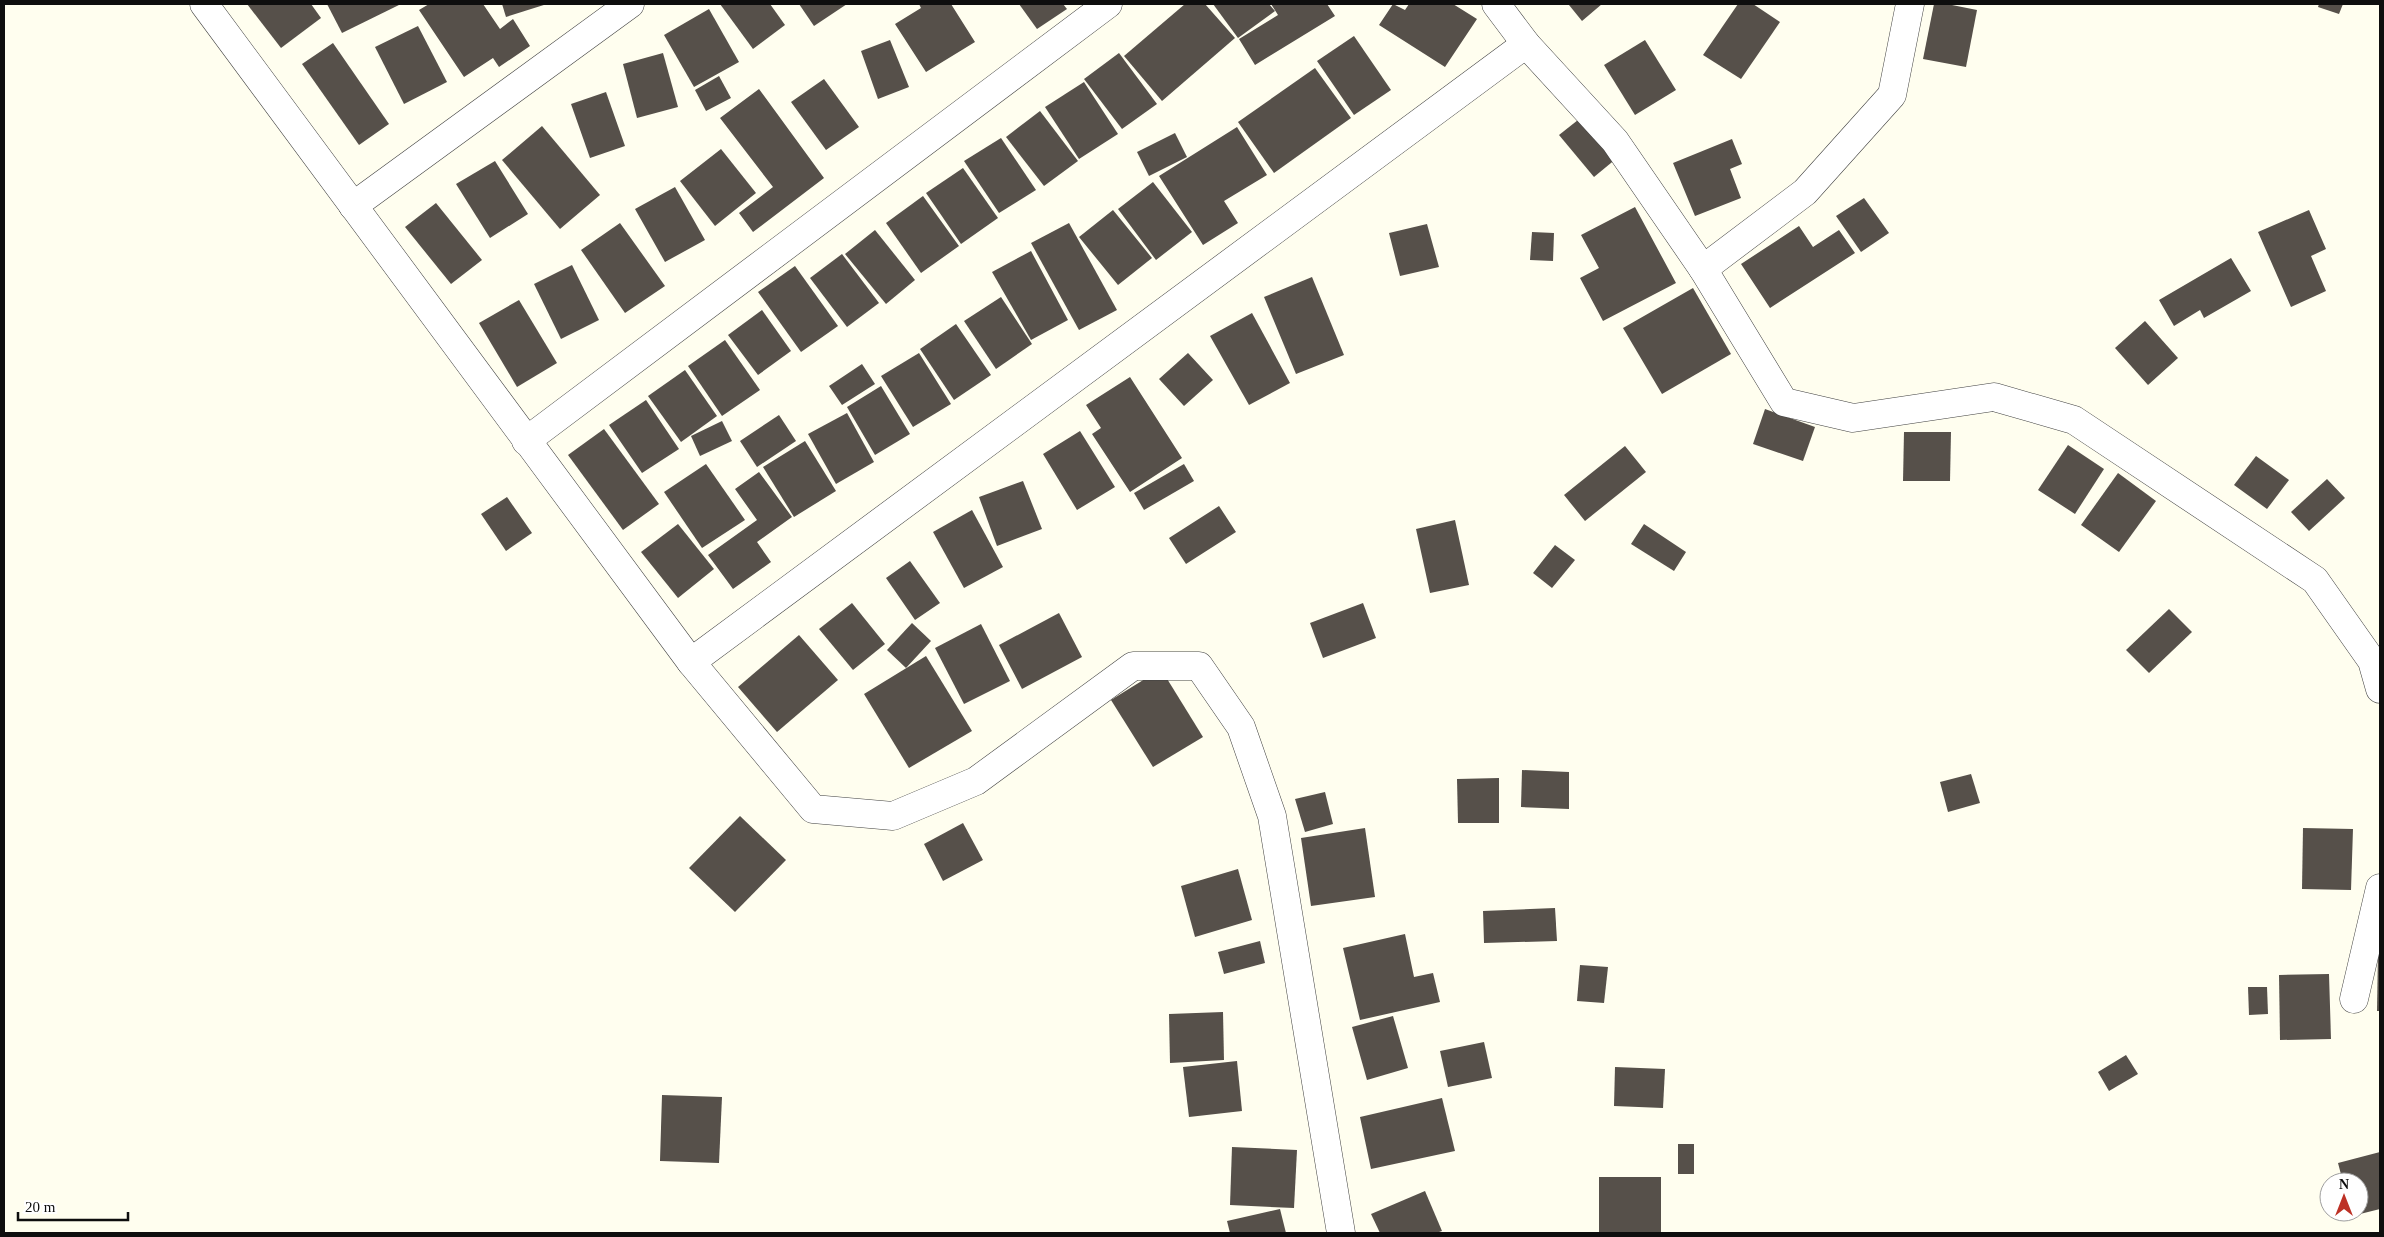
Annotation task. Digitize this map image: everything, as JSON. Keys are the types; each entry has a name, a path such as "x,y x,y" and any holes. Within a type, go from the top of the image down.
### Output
{"street":[{"path":"204,4 691,662 813,809 894,816 976,781 1133,666 1200,666 1241,728 1272,816 1340,1233"},
{"path":"353,206 630,4"},
{"path":"526,441 1108,4"},
{"path":"1496,4 1526,44 1615,141 1704,269 1784,402 1853,418 1994,397 2074,420 2315,580 2372,661 2380,689"},
{"path":"1704,269 1806,192 1892,95 1910,4"},
{"path":"691,662 1526,44"},
{"path":"2354,999 2380,888"}],"building":[{"path":"247,4 311,4 321,18 281,48"},
{"path":"327,4 401,4 342,33"},
{"path":"429,4 483,4 500,29 513,19 530,46 499,67 493,58 464,77 419,10"},
{"path":"502,4 547,4 506,17"},
{"path":"720,4 770,4 785,25 753,49"},
{"path":"799,4 847,4 814,26"},
{"path":"919,4 951,4 975,42 926,72 895,24 921,8"},
{"path":"1019,4 1063,4 1067,9 1037,29"},
{"path":"1185,4 1205,4 1235,38 1162,101 1124,56"},
{"path":"1213,4 1269,4 1275,11 1238,38"},
{"path":"1271,4 1327,4 1335,16 1255,65 1239,39 1278,15"},
{"path":"1393,4 1405,10 1409,4 1453,4 1477,19 1445,67 1379,25"},
{"path":"1570,4 1602,4 1582,21"},
{"path":"1738,4 1753,4 1780,22 1741,79 1703,55"},
{"path":"1934,4 1947,4 1977,10 1966,67 1923,59"},
{"path":"2319,4 2343,4 2339,14 2318,7"},
{"path":"709,9 739,62 694,87 664,35"},
{"path":"418,26 447,82 404,104 375,47"},
{"path":"1354,36 1391,90 1354,115 1317,61"},
{"path":"890,40 909,87 878,99 861,51"},
{"path":"1645,40 1676,90 1635,115 1604,65"},
{"path":"333,43 389,124 359,145 302,64"},
{"path":"663,53 678,107 637,118 623,64"},
{"path":"1119,53 1157,104 1122,129 1084,79"},
{"path":"1315,68 1351,118 1274,173 1238,122"},
{"path":"719,76 731,98 706,111 695,90"},
{"path":"824,79 859,127 826,150 791,102"},
{"path":"1084,82 1118,134 1079,159 1045,107"},
{"path":"759,89 824,178 753,232 739,213 773,187 720,118"},
{"path":"606,92 625,146 590,158 571,104"},
{"path":"1040,111 1078,161 1044,186 1006,137"},
{"path":"1583,116 1617,158 1594,177 1559,135"},
{"path":"542,126 600,195 560,229 502,160"},
{"path":"1237,127 1267,175 1224,201 1238,223 1203,245 1159,176"},
{"path":"1175,133 1187,157 1149,176 1137,152"},
{"path":"1001,138 1036,190 999,213 964,161"},
{"path":"1732,139 1742,164 1730,169 1741,198 1695,216 1673,163"},
{"path":"721,149 756,193 715,226 680,181"},
{"path":"495,161 528,214 490,238 456,184"},
{"path":"963,168 998,218 961,244 926,193"},
{"path":"1153,182 1192,232 1156,260 1118,209"},
{"path":"675,187 705,240 665,262 635,209"},
{"path":"923,196 959,246 921,273 886,223"},
{"path":"1864,198 1889,233 1861,252 1836,216"},
{"path":"436,203 482,260 451,284 405,227"},
{"path":"1635,207 1676,283 1603,321 1580,278 1599,268 1581,235"},
{"path":"1113,210 1152,258 1118,285 1079,237"},
{"path":"2309,210 2326,249 2311,256 2326,291 2291,307 2258,232"},
{"path":"620,223 665,286 625,313 581,250"},
{"path":"1069,223 1117,310 1079,330 1031,243"},
{"path":"1427,224 1439,267 1400,276 1389,233"},
{"path":"1799,226 1813,247 1839,230 1855,253 1770,308 1741,264"},
{"path":"875,230 915,280 886,304 845,254"},
{"path":"1532,232 1554,233 1553,261 1530,260"},
{"path":"1031,251 1068,320 1031,340 992,272"},
{"path":"842,254 879,303 847,327 810,278"},
{"path":"2231,258 2251,291 2204,318 2200,310 2174,326 2159,300"},
{"path":"572,265 599,320 561,339 534,284"},
{"path":"795,266 838,326 801,352 758,292"},
{"path":"1312,277 1344,355 1296,374 1264,297"},
{"path":"1693,288 1731,354 1662,394 1623,328"},
{"path":"1001,297 1032,344 996,369 964,321"},
{"path":"519,300 557,363 517,387 479,323"},
{"path":"762,310 791,351 758,375 728,335"},
{"path":"1252,313 1290,383 1249,405 1210,336"},
{"path":"2145,321 2178,358 2148,385 2115,348"},
{"path":"956,324 991,375 954,400 920,349"},
{"path":"725,340 760,390 722,416 688,366"},
{"path":"919,353 951,404 913,427 881,376"},
{"path":"1188,353 1213,380 1184,406 1159,379"},
{"path":"862,364 875,384 842,405 829,386"},
{"path":"685,370 717,416 681,442 648,396"},
{"path":"1130,377 1182,458 1130,492 1092,434 1101,428 1086,405"},
{"path":"881,386 910,434 875,455 847,407"},
{"path":"646,400 679,449 642,473 609,425"},
{"path":"1765,409 1815,427 1803,461 1753,444"},
{"path":"847,413 874,462 836,484 808,434"},
{"path":"779,415 796,441 757,467 740,441"},
{"path":"722,421 732,441 700,456 691,436"},
{"path":"604,429 659,504 623,530 568,455"},
{"path":"1080,431 1115,487 1077,510 1043,454"},
{"path":"1904,432 1951,432 1950,481 1903,481"},
{"path":"805,441 836,491 794,517 763,467"},
{"path":"2068,445 2104,469 2075,514 2038,490"},
{"path":"1625,446 1646,472 1585,521 1564,495"},
{"path":"2256,456 2289,480 2267,509 2234,485"},
{"path":"706,464 745,520 702,548 664,492"},
{"path":"1184,464 1194,481 1144,510 1134,493"},
{"path":"759,472 792,517 757,542 771,562 733,589 708,555 757,520 735,489"},
{"path":"2118,473 2156,501 2119,552 2081,525"},
{"path":"2327,479 2345,498 2309,531 2291,512"},
{"path":"1023,481 1042,529 997,546 979,497"},
{"path":"507,497 532,533 506,551 481,514"},
{"path":"1219,506 1236,532 1186,564 1169,538"},
{"path":"972,510 1003,567 964,588 933,532"},
{"path":"1455,520 1469,585 1430,593 1416,529"},
{"path":"678,524 714,569 678,598 641,552"},
{"path":"1644,524 1686,552 1674,571 1631,544"},
{"path":"1555,545 1575,560 1552,588 1533,573"},
{"path":"910,561 940,603 915,620 886,578"},
{"path":"852,603 885,644 853,670 819,629"},
{"path":"1363,603 1376,638 1323,658 1310,623"},
{"path":"2169,609 2192,632 2149,673 2126,650"},
{"path":"1059,613 1082,657 1022,689 999,645"},
{"path":"912,623 931,641 906,668 887,650"},
{"path":"981,624 1010,681 964,704 935,648"},
{"path":"799,635 838,680 777,732 738,687"},
{"path":"926,656 972,731 909,768 864,694"},
{"path":"1161,669 1203,737 1153,767 1111,700"},
{"path":"1522,770 1569,772 1569,809 1521,807"},
{"path":"1971,774 1980,803 1948,812 1940,782"},
{"path":"1499,778 1499,823 1458,823 1457,779"},
{"path":"1325,792 1333,824 1305,832 1295,799"},
{"path":"740,816 786,860 735,912 689,868"},
{"path":"963,823 983,860 943,881 924,844"},
{"path":"1365,828 1375,897 1311,906 1301,838"},
{"path":"2303,828 2353,829 2351,890 2302,889"},
{"path":"1238,869 1252,920 1195,937 1181,886"},
{"path":"1555,908 1557,941 1484,943 1483,911"},
{"path":"1405,934 1414,977 1433,973 1440,1002 1360,1020 1343,948"},
{"path":"1260,941 1265,963 1224,974 1218,952"},
{"path":"2378,951 2380,951 2380,1011 2377,1011"},
{"path":"1580,965 1608,967 1604,1003 1577,1001"},
{"path":"2329,974 2331,1039 2280,1040 2279,975"},
{"path":"2248,987 2267,987 2268,1014 2249,1015"},
{"path":"1223,1012 1224,1060 1170,1063 1169,1014"},
{"path":"1393,1016 1408,1068 1367,1080 1352,1027"},
{"path":"1484,1042 1492,1078 1448,1087 1440,1051"},
{"path":"2126,1055 2138,1074 2109,1091 2098,1072"},
{"path":"1237,1061 1242,1111 1189,1117 1183,1067"},
{"path":"1615,1067 1665,1069 1663,1108 1614,1106"},
{"path":"662,1095 722,1097 719,1163 660,1161"},
{"path":"1442,1098 1455,1151 1371,1169 1360,1117"},
{"path":"1678,1144 1694,1144 1694,1174 1678,1174"},
{"path":"1232,1147 1297,1150 1294,1208 1230,1205"},
{"path":"2380,1152 2380,1209 2369,1212 2369,1172 2340,1172 2338,1163"},
{"path":"1599,1177 1661,1177 1661,1233 1599,1233"},
{"path":"1425,1191 1442,1231 1436,1233 1380,1233 1371,1214"},
{"path":"1280,1209 1286,1233 1230,1233 1227,1221"}]}
